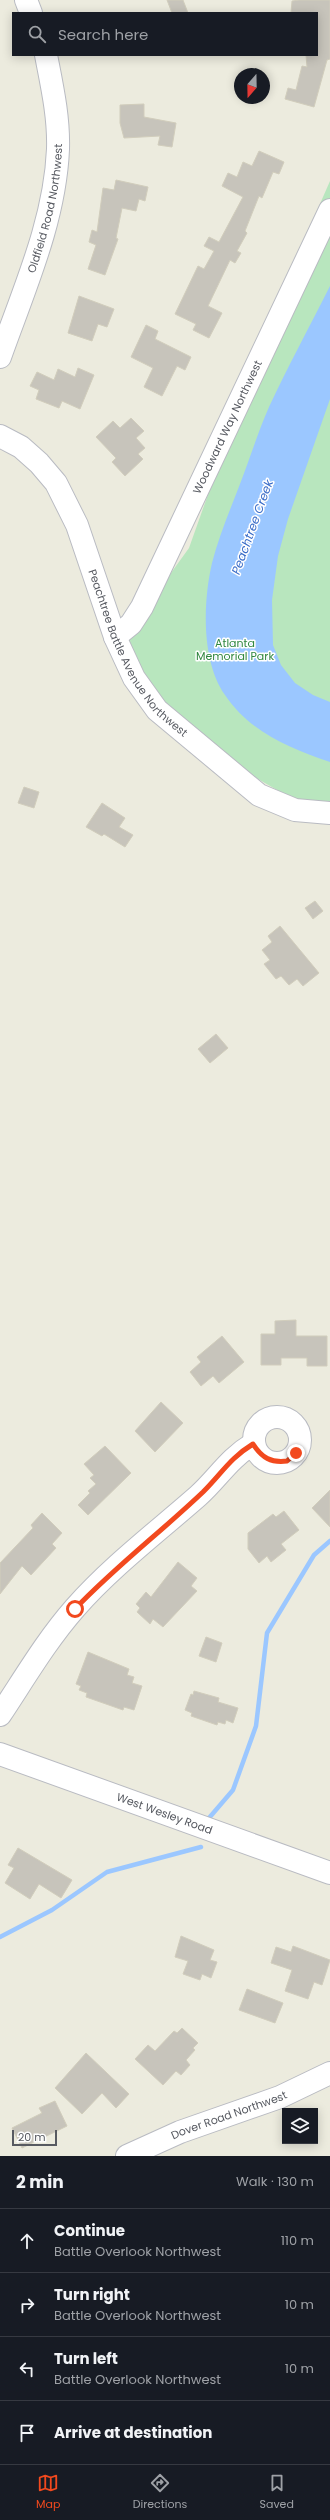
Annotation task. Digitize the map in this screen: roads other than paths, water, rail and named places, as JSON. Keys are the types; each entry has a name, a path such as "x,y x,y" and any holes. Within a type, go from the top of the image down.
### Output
{"street":[{"path":"26,0 31,12"},
{"name":"Oldfield Road Northwest","path":"0,356 45,230 55,189 58,148 55,100 46,56"},
{"name":"Woodward Way Northwest","path":"116,637 131,624 142,607 330,210"},
{"name":"Peachtree Battle Avenue Northwest","path":"0,436 27,452 56,483 77,525 116,637 134,678 157,710 176,728 259,795 295,810 330,813"},
{"path":"0,1715 47,1645 75,1609 99,1584 204,1491 236,1454 253,1444"},
{"name":"West Wesley Road","path":"0,1754 330,1873"},
{"name":"Dover Road Northwest","path":"127,2156 180,2132 280,2098 330,2073"}],"water":[{"name":"Peachtree Creek","path":"330,286 330,399 288,519 278,556 272,600 273,645 281,665 295,683 313,695 330,702 330,762 300,751 272,737 258,729 235,708 217,681 212,666 208,649 206,613 212,563 225,523 261,426 284,376"}],"waterway":[{"path":"209,1818 233,1790 256,1726 267,1633 314,1555 330,1541"},
{"path":"0,1937 52,1910 107,1872 201,1847"}],"park label":[{"name":"Atlanta Memorial Park","path":"235,649"}]}
